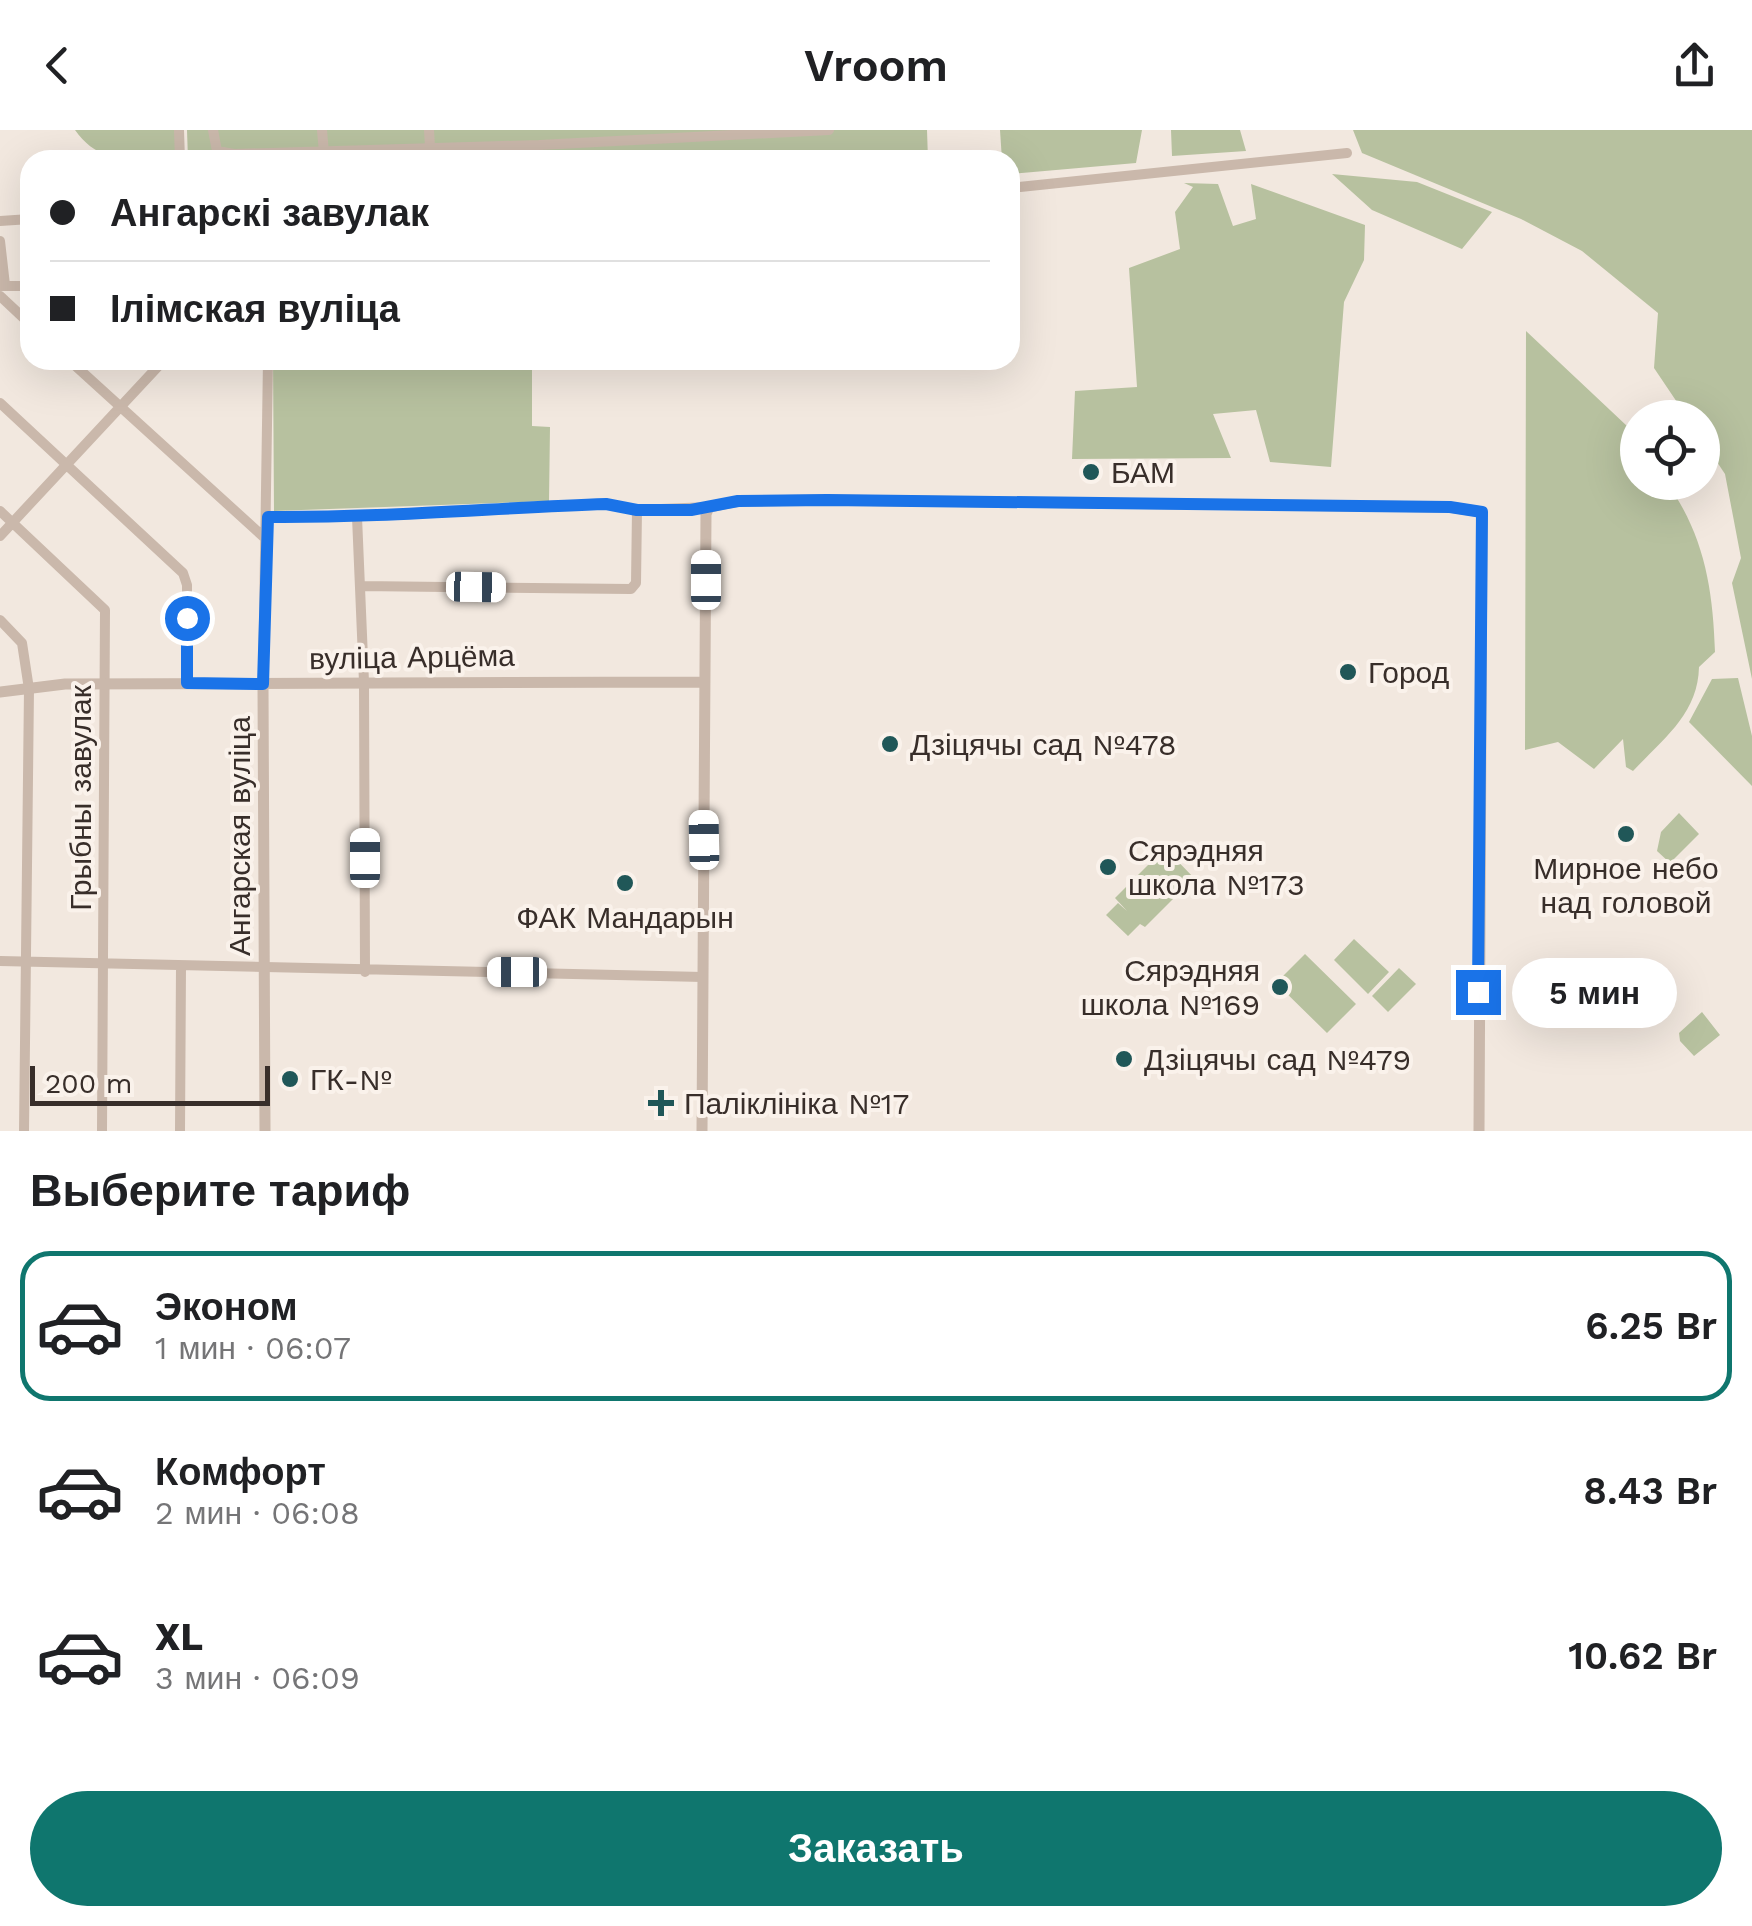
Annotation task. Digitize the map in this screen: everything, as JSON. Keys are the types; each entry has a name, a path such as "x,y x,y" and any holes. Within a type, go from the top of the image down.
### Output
{"street":[{"path":"429,130 430,147"},
{"path":"538,130 539,146"},
{"path":"377,150 539,146 643,135 830,130"},
{"path":"1020,187 1347,153"},
{"path":"0,241 2,289 20,312"},
{"path":"79,370 267,540"},
{"path":"0,536 154,370"},
{"name":"Ангарская вуліца","path":"265,1131 263,684 268,370"},
{"path":"0,403 183,573 188,585 187,683"},
{"path":"268,517 357,518 414,511 606,504 637,510 709,507 738,501 827,500 1450,507 1482,512 1479,1131"},
{"path":"702,1131 709,507"},
{"path":"360,586 631,589 636,583 637,510"},
{"name":"Грыбны завулак","path":"0,511 105,610 102,1131"},
{"path":"357,518 364,682 365,972"},
{"path":"0,620 22,643 29,688 24,1131"},
{"name":"вуліца Арцёма","path":"0,692 106,684 705,682"},
{"path":"0,962 703,977"},
{"path":"180,1131 181,966"}],"green space":[{"path":"75,130 175,130 176,150 96,150"},
{"path":"187,130 927,130 928,150 188,150"},
{"path":"1000,130 1142,130 1136,163 1020,173 1020,150 1001,150"},
{"path":"1171,130 1240,130 1246,151 1172,156"},
{"path":"1353,130 1752,130 1752,679 1732,583 1741,558 1725,474 1720,466 1720,400 1676,400 1654,368 1658,313 1582,251 1521,219 1362,153"},
{"path":"1332,174 1417,182 1492,212 1462,249 1372,210"},
{"path":"1184,183 1218,184 1233,226 1256,219 1251,184 1365,225 1364,260 1344,302 1331,467 1270,462 1256,410 1213,414 1231,458 1072,459 1075,391 1137,387 1129,268 1180,249 1175,212 1193,187"},
{"path":"1526,331 1620,419 1620,500 1680,503 1704,563 1715,652 1699,667 1686,712 1633,771 1626,767 1623,739 1594,769 1558,742 1525,750"},
{"path":"273,370 532,370 532,426 550,427 549,501 274,511"},
{"path":"1738,678 1752,736 1752,786 1689,722 1712,679"},
{"path":"1679,813 1699,834 1670,863 1657,851 1661,832"},
{"path":"1165,848 1194,878 1145,927 1140,924 1128,936 1106,915 1118,903 1127,911 1115,898"},
{"path":"1354,939 1389,972 1368,994 1334,960"},
{"path":"1305,954 1356,1004 1327,1033 1276,983"},
{"path":"1399,968 1416,984 1388,1012 1372,996"},
{"path":"1702,1012 1720,1035 1694,1056 1680,1041 1679,1033"}],"place":[{"name":"БАМ","path":"1091,472"},
{"name":"Город","path":"1348,672"},
{"name":"Дзіцячы сад №478","path":"890,744"},
{"name":"Мирное небо над головой","path":"1626,834"},
{"name":"Сярэдняя школа №173","path":"1108,867"},
{"name":"ФАК Мандарын","path":"625,883"},
{"name":"Сярэдняя школа №169","path":"1280,987"},
{"name":"Дзіцячы сад №479","path":"1124,1059"},
{"name":"ГК-№","path":"290,1079"},
{"name":"Паліклініка №17","path":"661,1103"}],"route":[{"path":"187,618 187,683 263,684 268,517 357,518 414,511 606,504 637,510 691,510 738,501 827,500 990,505 1450,507 1482,512 1483,755 1478,992"}]}
